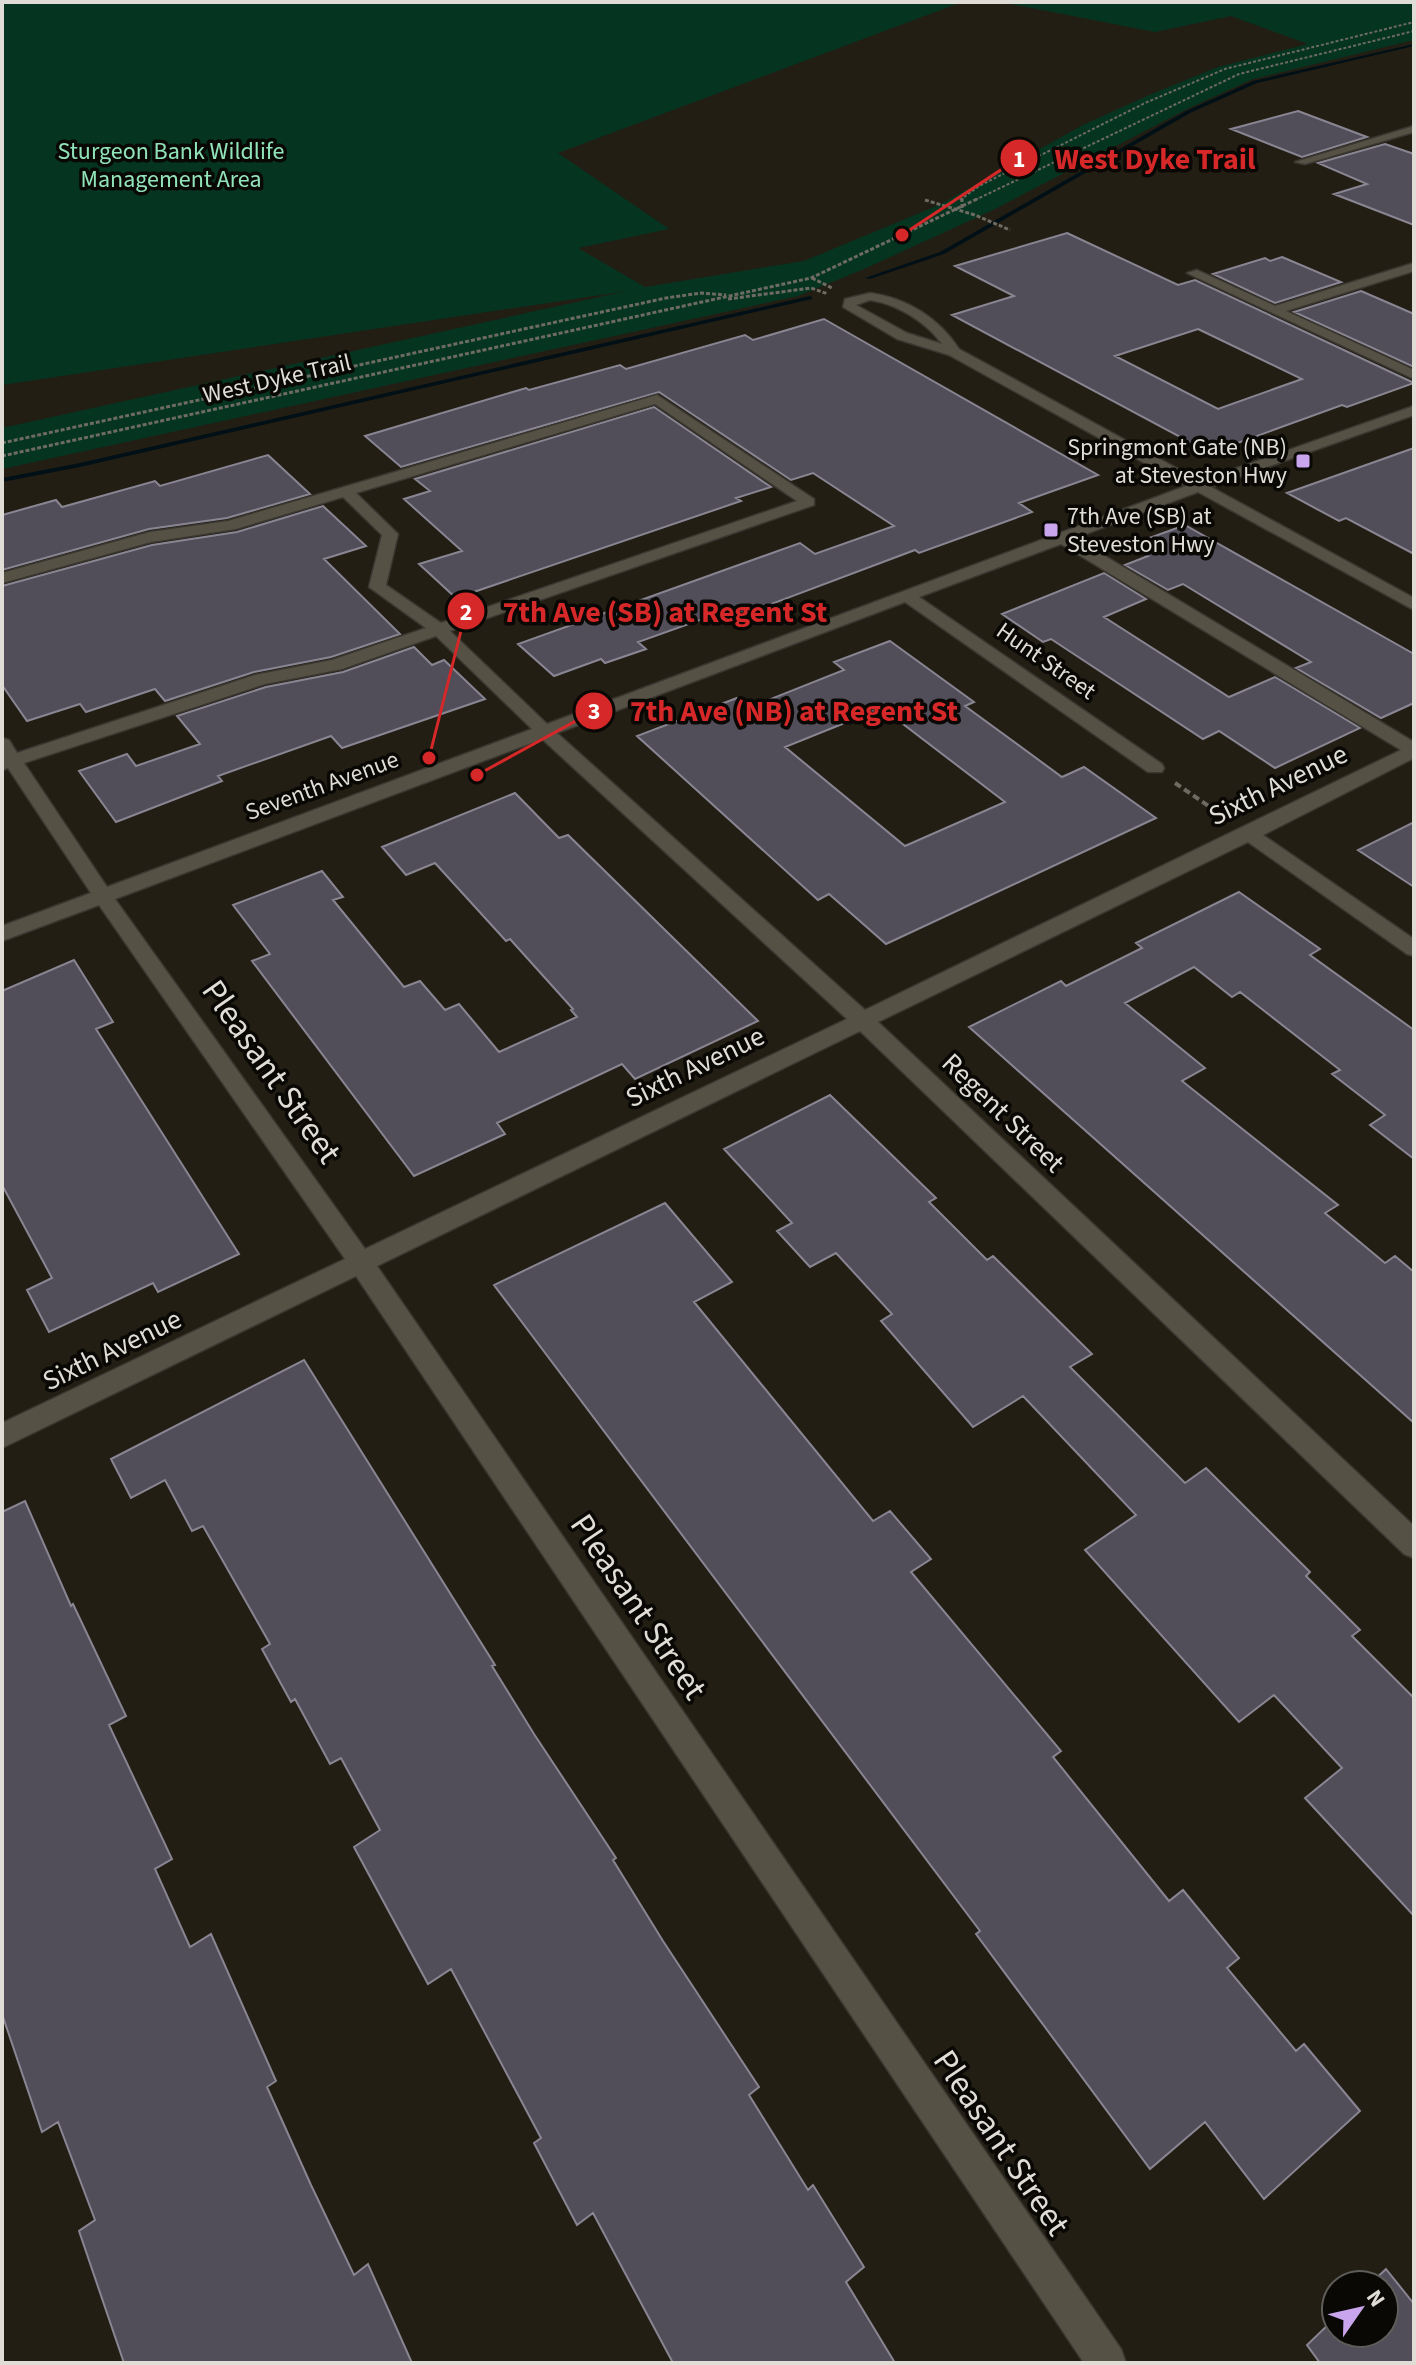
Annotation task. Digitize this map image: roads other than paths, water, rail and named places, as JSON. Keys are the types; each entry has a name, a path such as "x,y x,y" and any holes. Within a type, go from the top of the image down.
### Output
{"street":[{"path":"1301,162 1414,129"},
{"path":"1275,310 1414,267"},
{"path":"1193,273 1414,375"},
{"path":"954,352 936,327 881,298 856,297 850,302 850,307 902,336 954,352 1414,605"},
{"path":"2,578 150,537 230,526 657,399 809,502 336,665 261,679 6,756"},
{"name":"Seventh Avenue","path":"2,934 1345,432 1414,410"},
{"name":"Regent Street","path":"346,492 390,534 377,587 439,630 544,731 861,1019 1414,1545"},
{"path":"1065,539 1414,751"},
{"name":"Hunt Street","path":"908,597 1155,768"},
{"name":"Sixth Avenue","path":"2,1436 1249,834 1414,751"},
{"name":"Pleasant Street","path":"6,756 361,1263 1107,2363"},
{"path":"1249,834 1414,949"}],"waterway":[{"path":"868,278 942,253 1188,112 1255,82 1414,45"},
{"path":"2,480 80,465 810,298"}],"place":[{"name":"West Dyke Trail","path":"902,235"},
{"name":"Springmont Gate (NB) at Steveston Hwy","path":"1303,461"},
{"name":"7th Ave (SB) at Steveston Hwy","path":"1051,530"},
{"name":"7th Ave (SB) at Regent St","path":"429,758"},
{"name":"7th Ave (NB) at Regent St","path":"477,775"}],"park label":[{"name":"Sturgeon Bank Wildlife Management Area","path":"171,165"}]}
